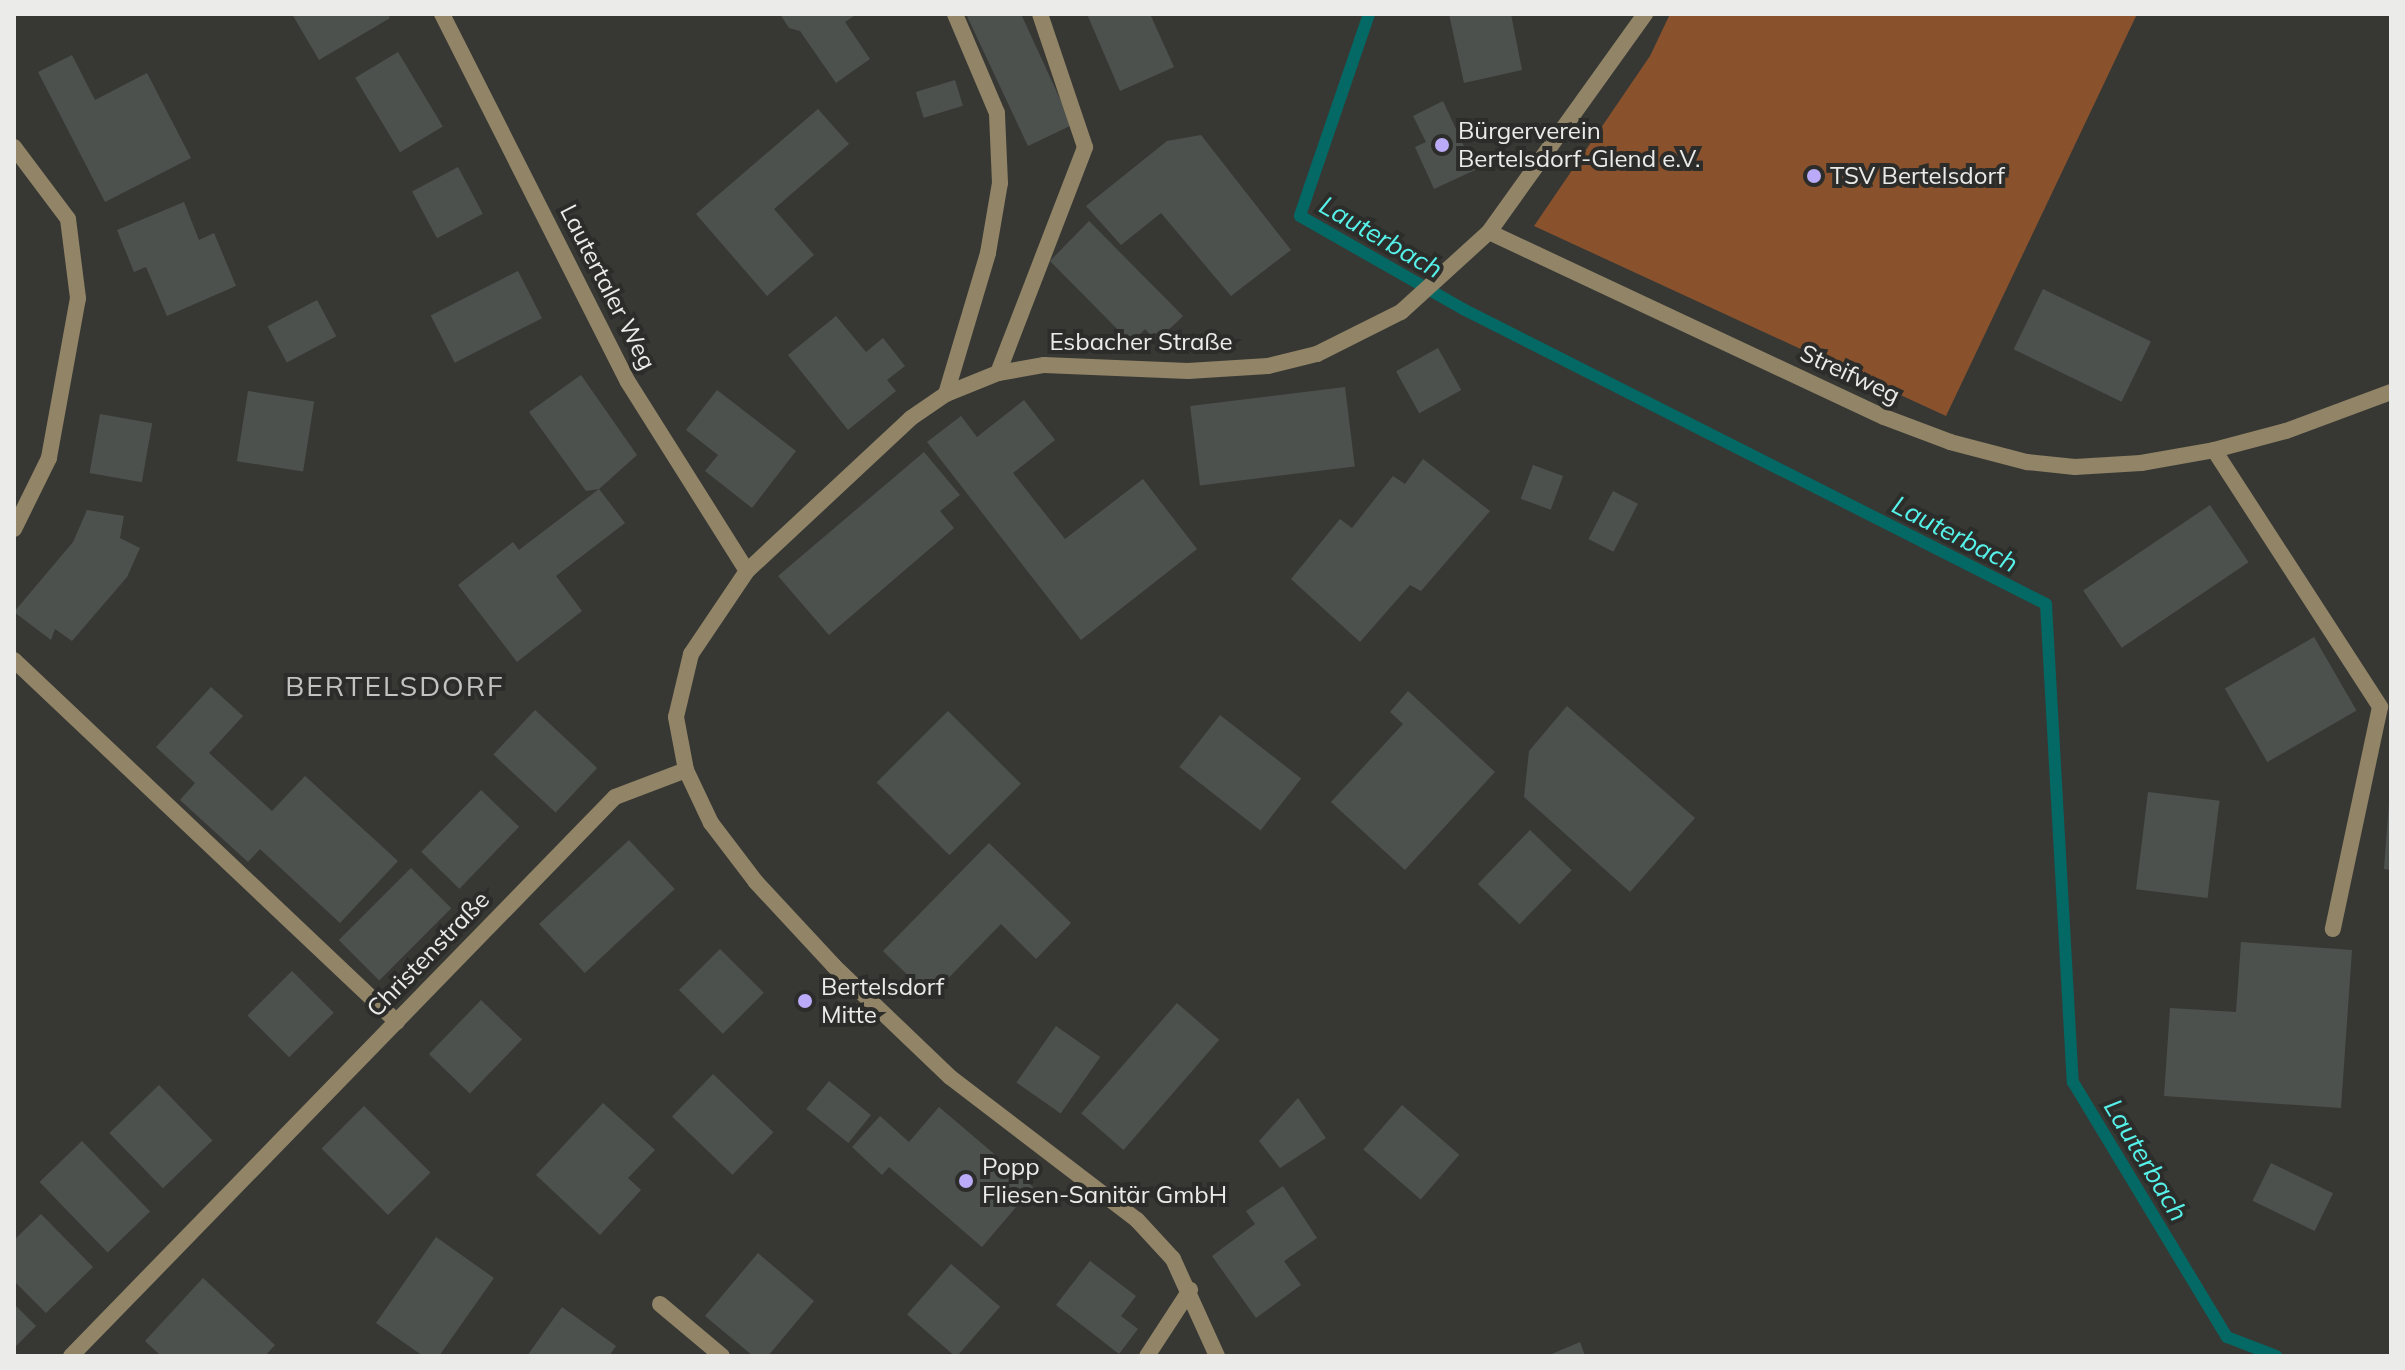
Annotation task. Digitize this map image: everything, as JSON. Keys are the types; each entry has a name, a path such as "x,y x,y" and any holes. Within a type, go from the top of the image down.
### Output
{"street":[{"name":"Lautertaler Weg","path":"442,14 628,382 747,571"},
{"path":"946,394 988,253 1000,183 997,113 955,14"},
{"path":"998,373 1085,147 1040,14"},
{"name":"Esbacher Straße","path":"747,571 911,418 946,394 998,373 1044,365 1188,371 1268,366 1317,354 1401,312 1489,232 1645,14"},
{"path":"14,147 68,219 78,298 49,458 14,529"},
{"name":"Streifweg","path":"1489,232 1884,417 1950,442 2027,462 2075,467 2141,463 2214,450 2286,431 2391,392"},
{"path":"2214,450 2380,707 2333,929"},
{"path":"747,571 691,654 676,717 686,770 720,835 834,966 950,1077 1137,1220 1173,1259 1190,1290 1217,1356"},
{"path":"14,660 397,1022"},
{"name":"Christenstraße","path":"71,1356 615,797 686,770"},
{"path":"1147,1356 1190,1290"},
{"path":"660,1304 722,1356"}],"shaded area":[{"name":"TSV Bertelsdorf","path":"1670,14 2137,14 1946,416 1534,226 1650,56"}],"building":[{"path":"292,14 388,14 390,18 319,60"},
{"path":"780,14 857,14 845,22 870,59 836,83 800,31 789,28"},
{"path":"966,14 1021,14 1072,125 1028,146"},
{"path":"1087,14 1150,14 1174,67 1120,91"},
{"path":"1449,14 1511,14 1522,70 1464,83"},
{"path":"398,52 443,127 400,152 355,78"},
{"path":"72,55 95,100 147,73 191,158 105,202 38,72"},
{"path":"955,80 963,106 924,118 916,92"},
{"name":"Bürgerverein Bertelsdorf-Glend e.V.","path":"1443,101 1475,170 1434,189 1415,147 1426,142 1413,116"},
{"path":"818,109 849,144 774,209 814,255 767,296 696,214"},
{"path":"1201,135 1291,250 1231,296 1161,213 1121,245 1086,206 1167,141"},
{"path":"458,167 483,214 437,238 412,191"},
{"path":"184,202 199,240 214,233 236,286 167,316 146,267 134,272 117,230"},
{"path":"1089,221 1183,316 1157,341 1145,329 1131,343 1050,261"},
{"path":"518,271 542,318 455,363 431,315"},
{"path":"2043,289 2151,342 2121,402 2014,349"},
{"path":"317,300 336,336 287,362 268,326"},
{"path":"836,316 866,352 883,338 905,366 887,380 896,391 848,430 788,355"},
{"path":"1438,348 1461,390 1419,413 1396,371"},
{"path":"581,375 637,455 599,489 586,491 529,412"},
{"path":"1345,387 1355,466 1200,485 1190,406"},
{"path":"717,390 796,451 752,508 705,471 718,455 686,430"},
{"path":"248,391 314,401 303,472 237,461"},
{"path":"1024,400 1055,440 1013,473 1065,539 1143,479 1197,549 1081,640 927,442 961,416 977,437"},
{"path":"100,414 152,423 142,482 90,473"},
{"path":"924,452 960,495 940,511 954,528 829,635 778,576"},
{"path":"1423,459 1490,511 1421,591 1410,585 1360,642 1291,579 1340,519 1352,528 1393,476 1405,484"},
{"path":"1533,465 1563,476 1551,510 1521,499"},
{"path":"599,489 625,523 556,576 582,611 517,662 458,585 513,542 519,550"},
{"path":"1613,491 1638,504 1613,552 1588,539"},
{"path":"2210,505 2249,562 2122,648 2083,591"},
{"path":"87,510 124,516 120,538 140,548 127,577 72,641 55,629 51,640 14,612 73,542"},
{"path":"2314,637 2356,711 2267,762 2225,689"},
{"path":"211,687 243,716 209,753 272,811 305,776 398,861 340,923 260,849 248,862 180,800 195,783 156,747"},
{"path":"1408,691 1495,772 1405,870 1331,802 1403,724 1390,712"},
{"path":"1567,706 1695,818 1630,892 1524,797 1529,751"},
{"path":"535,710 597,768 556,813 493,755"},
{"path":"948,711 1021,784 949,855 877,782"},
{"path":"1220,715 1301,778 1261,830 1179,767"},
{"path":"481,790 519,827 459,889 421,852"},
{"path":"2148,792 2219,801 2208,898 2136,889"},
{"path":"2391,804 2391,870 2384,869"},
{"path":"1530,830 1572,870 1520,924 1478,884"},
{"path":"629,840 675,889 585,973 539,924"},
{"path":"989,843 1071,923 1036,959 1001,924 930,997 883,951"},
{"path":"411,868 451,908 379,980 339,940"},
{"path":"2241,942 2352,950 2341,1108 2164,1096 2170,1008 2236,1012"},
{"path":"720,949 764,993 723,1034 679,990"},
{"path":"292,971 334,1013 289,1057 247,1016"},
{"path":"481,1000 522,1040 470,1094 429,1054"},
{"path":"1177,1003 1219,1040 1123,1150 1081,1113"},
{"path":"1056,1026 1100,1057 1061,1113 1016,1083"},
{"path":"713,1074 773,1132 732,1175 672,1116"},
{"path":"829,1081 871,1115 848,1143 806,1109"},
{"path":"159,1085 212,1140 163,1188 109,1133"},
{"path":"1298,1098 1326,1138 1280,1168 1259,1141"},
{"path":"603,1103 655,1150 628,1178 641,1190 600,1235 536,1175"},
{"path":"1402,1105 1459,1155 1421,1199 1363,1150"},
{"path":"364,1106 430,1172 388,1215 322,1148"},
{"name":"Popp Fliesen-Sanitär GmbH","path":"939,1107 1033,1187 982,1247 889,1167 882,1175 852,1147 880,1116 909,1142"},
{"path":"82,1141 150,1211 108,1252 40,1182"},
{"path":"2271,1163 2333,1193 2315,1231 2253,1201"},
{"path":"1283,1186 1317,1238 1284,1261 1301,1285 1256,1318 1212,1256 1255,1224 1246,1211"},
{"path":"41,1214 93,1267 46,1313 14,1281 14,1240"},
{"path":"436,1237 494,1278 439,1356 423,1356 376,1323"},
{"path":"758,1253 814,1301 768,1356 753,1356 705,1316"},
{"path":"1090,1261 1136,1296 1121,1316 1138,1329 1119,1354 1056,1305"},
{"path":"951,1264 1000,1307 957,1356 907,1315"},
{"path":"203,1278 275,1345 265,1356 161,1356 145,1341"},
{"path":"14,1304 36,1326 14,1348"},
{"path":"562,1307 616,1346 609,1356 527,1356"},
{"path":"1580,1342 1585,1356 1547,1356"}],"waterway":[{"name":"Lauterbach","path":"1369,14 1300,216 1463,309 2046,604 2073,1082 2227,1337 2276,1356"}],"place":[{"name":"Bürgerverein Bertelsdorf-Glend e.V.","path":"1442,145"},
{"name":"TSV Bertelsdorf","path":"1814,176"},
{"name":"Bertelsdorf Mitte","path":"805,1001"},
{"name":"Popp Fliesen-Sanitär GmbH","path":"966,1181"}],"district":[{"name":"BERTELSDORF","path":"395,686"}]}
